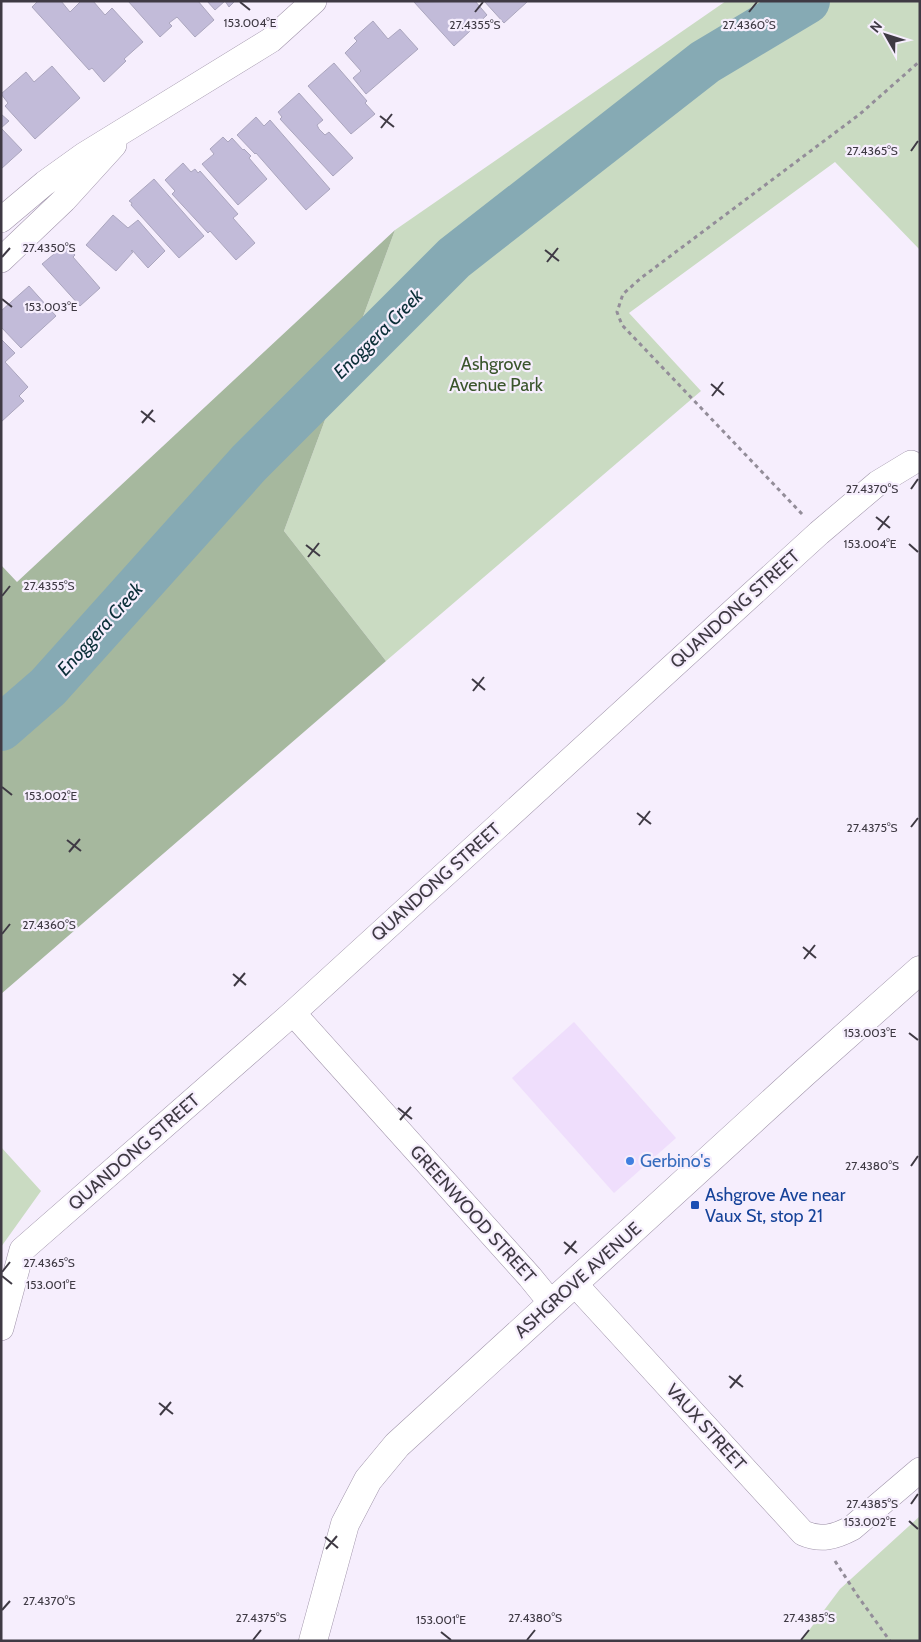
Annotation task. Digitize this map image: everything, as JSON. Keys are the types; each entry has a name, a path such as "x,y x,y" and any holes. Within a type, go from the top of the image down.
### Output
{"main road":[{"name":"ASHGROVE AVENUE","path":"313,1641 345,1524 368,1480 397,1445 920,970"}],"street":[{"path":"1,220 68,165 270,40 314,1"},
{"path":"1,260 64,200 122,136 141,119"},
{"name":"QUANDONG STREET","path":"1,1328 22,1250 293,1013 819,533 878,483 911,463"},
{"name":"GREENWOOD STREET","path":"293,1013 530,1276 552,1304"},
{"name":"VAUX STREET","path":"574,1283 803,1533 813,1537"},
{"path":"813,1537 824,1538 840,1535 852,1528 920,1470"}],"path":[{"path":"819,533 622,325 617,312 623,294 641,278 860,114 920,60"},
{"path":"813,1537 831,1554 857,1596 890,1641"}],"shaded area":[{"path":"574,1022 676,1138 614,1193 512,1078"}],"green space":[{"name":"Ashgrove Avenue Park","path":"726,1 920,1 920,250 835,162 629,313 701,391 386,661 284,531 395,230"},
{"path":"395,230 284,531 386,661 1,994 1,565 17,582"},
{"path":"1,1147 41,1191 1,1247"},
{"path":"920,1516 920,1641 801,1641 840,1589"}],"building":[{"path":"38,1 61,1 70,12 81,1 93,1 105,15 112,8 143,42 124,59 126,61 104,82 92,68 89,70 32,7"},
{"path":"128,1 198,1 214,20 195,37 177,17 169,23 172,26 160,37"},
{"path":"207,1 225,1 215,10"},
{"path":"225,1 235,1 229,7"},
{"path":"475,1 487,15 454,46 414,2"},
{"path":"484,1 527,1 527,2 504,23"},
{"path":"373,21 388,39 400,29 418,49 366,94 353,78 361,71 345,53 357,41 354,38"},
{"path":"334,63 367,101 365,103 375,114 351,134 308,86"},
{"path":"52,66 80,98 35,139 5,106 8,103 1,94 26,72 34,82"},
{"path":"299,93 323,120 317,125 319,129 325,135 329,132 353,158 333,176 280,119 282,117 278,112"},
{"path":"1,114 9,121 1,128"},
{"path":"256,117 264,126 270,120 330,189 306,210 256,153 237,135"},
{"path":"1,128 22,150 1,169"},
{"path":"223,137 228,142 232,138 244,149 251,156 249,158 267,179 238,205 202,164 214,154 210,149"},
{"path":"183,163 191,172 195,169 198,173 200,171 238,214 233,218 255,243 236,260 210,231 208,233 172,194 175,191 165,180"},
{"path":"154,179 204,236 179,258 129,201"},
{"path":"113,215 128,228 138,220 165,251 148,268 132,250 133,252 116,271 86,245"},
{"path":"63,242 75,255 73,257 100,288 80,306 42,264 54,254 52,252"},
{"path":"29,286 56,316 21,348 1,327 1,311"},
{"path":"1,339 15,353 5,362 28,387 19,396 24,401 1,422"}],"waterway":[{"name":"Enoggera Creek","path":"1,728 48,687 249,463 454,258 705,62 807,1"}],"place":[{"name":"Gerbino's","path":"630,1161"},
{"name":"Ashgrove Ave near Vaux St, stop 21","path":"695,1205"}]}
